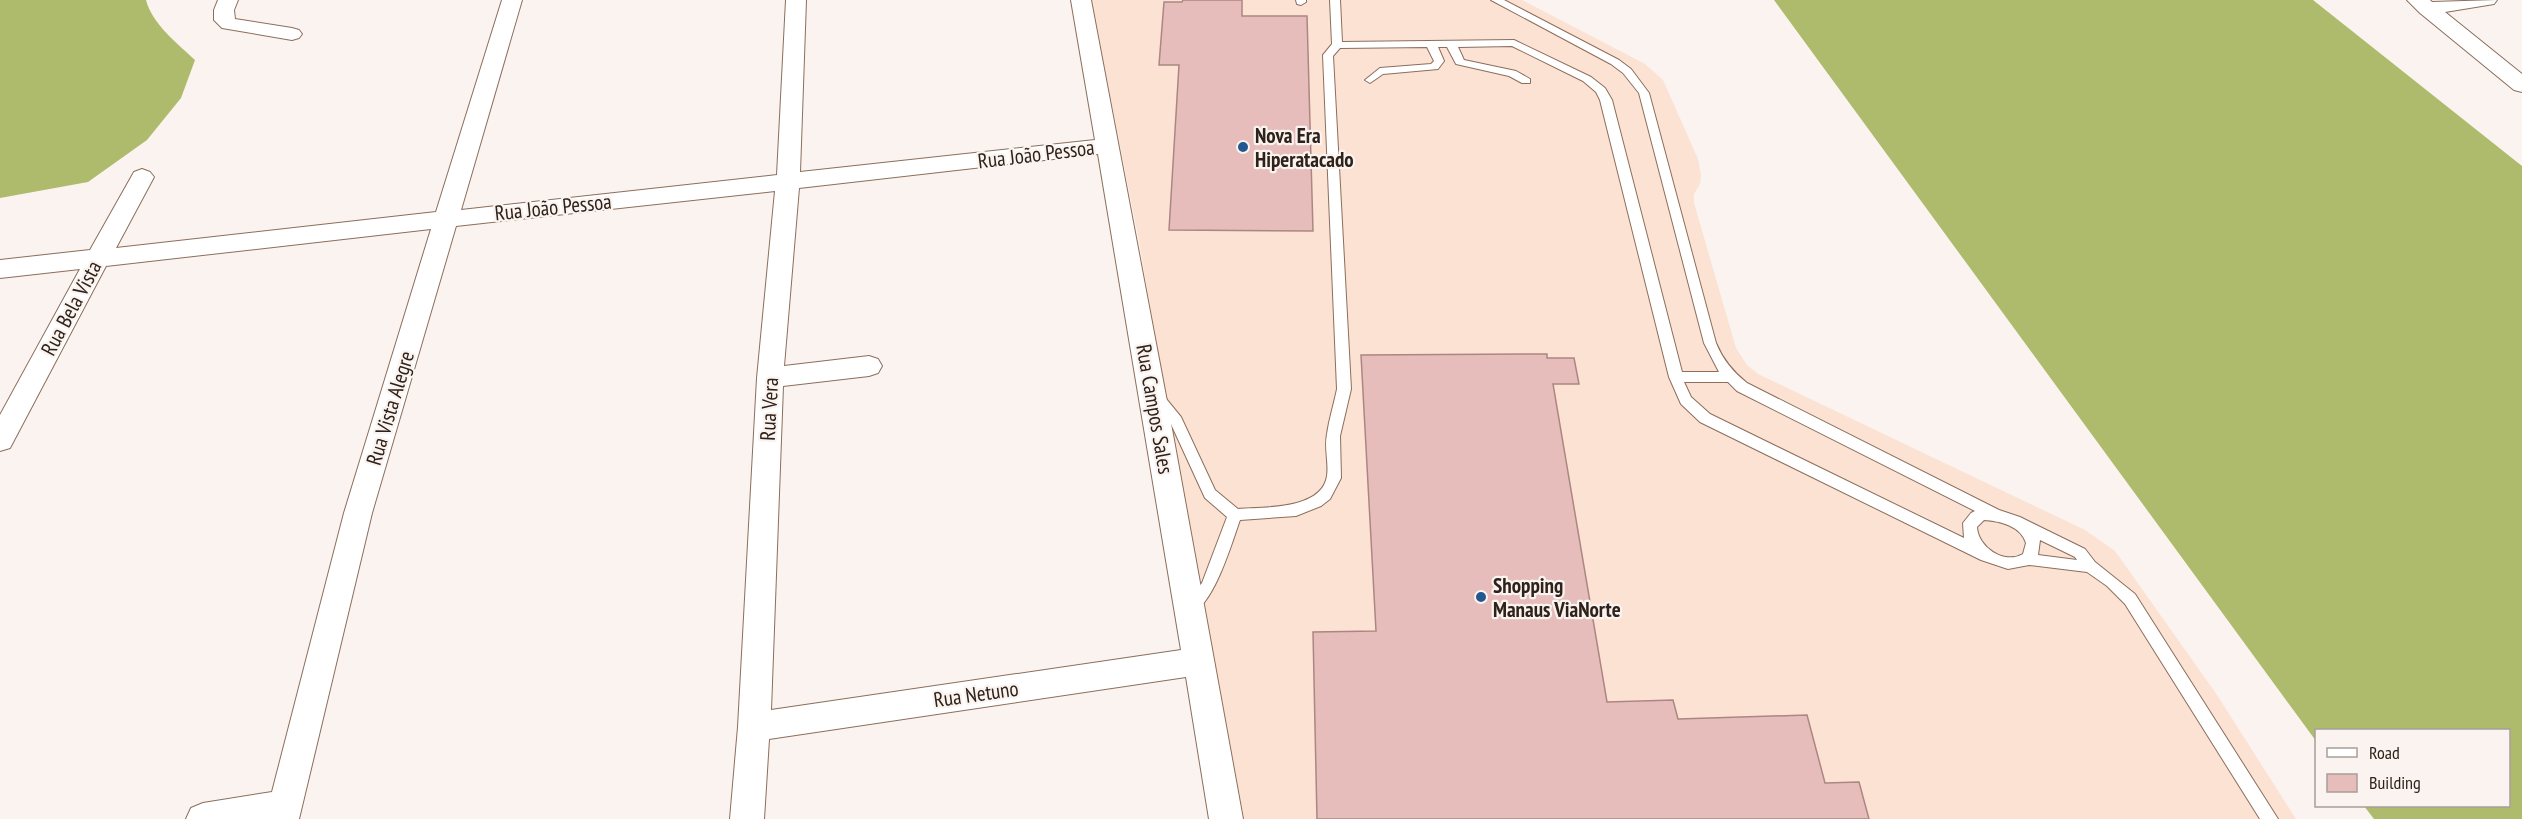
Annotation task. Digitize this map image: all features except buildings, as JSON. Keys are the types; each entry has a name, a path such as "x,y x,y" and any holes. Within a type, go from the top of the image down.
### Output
{"street":[{"path":"228,0 224,10 224,20 229,24 292,34"},
{"name":"Rua Vista Alegre","path":"283,812 358,513 512,0"},
{"name":"Rua Vera","path":"747,819 754,728 770,378 789,181 796,0"},
{"name":"Rua Campos Sales","path":"1081,0 1153,396 1226,819"},
{"path":"2422,5 2487,0"},
{"path":"2422,5 2522,85"},
{"name":"Rua João Pessoa","path":"0,269 1106,146"},
{"name":"Rua Bela Vista","path":"0,440 142,177"},
{"path":"770,378 869,366"},
{"name":"Rua Netuno","path":"754,728 1198,661"},
{"path":"203,819 283,812"}],"lane":[{"path":"1153,396 1164,405 1176,421 1210,494 1235,515 1307,507 1325,495 1334,478 1332,436 1344,389 1328,55 1337,45 1335,0"},
{"path":"1496,0 1615,62 1627,71 1644,93 1710,343 1714,354 1730,377 1742,387 1994,514 2015,521 2080,553 2090,566 2112,582 2130,600 2270,819"},
{"path":"1337,45 1514,43 1587,79 1601,90 1606,100 1676,377 1686,400 1705,418 1986,556 2009,563 2027,559 2073,567 2090,566"},
{"path":"1370,80 1380,71 1434,67 1438,64 1439,57 1431,44"},
{"path":"1451,44 1460,62 1512,73 1526,81"},
{"path":"1676,377 1730,377"},
{"path":"1986,556 1971,540 1970,523 1984,514 1994,514"},
{"path":"1189,608 1208,586 1235,515"},
{"path":"2015,521 2030,536 2032,552 2027,559"}],"shaded area":[{"path":"1091,0 1522,0 1645,64 1663,80 1698,159 1701,175 1700,184 1694,194 1694,203 1736,348 1747,365 1758,374 2085,530 2115,551 2217,695 2296,819 1244,819 1139,241"}],"green space":[{"path":"0,0 146,0 160,25 195,60 181,98 147,140 88,182 0,198"},
{"path":"1774,0 2313,0 2522,166 2522,819 2374,819 2365,807 2510,807 2510,729 2315,729 2315,740"}],"place":[{"name":"Nova Era Hiperatacado","path":"1243,147"},
{"name":"Shopping Manaus ViaNorte","path":"1481,597"}]}
